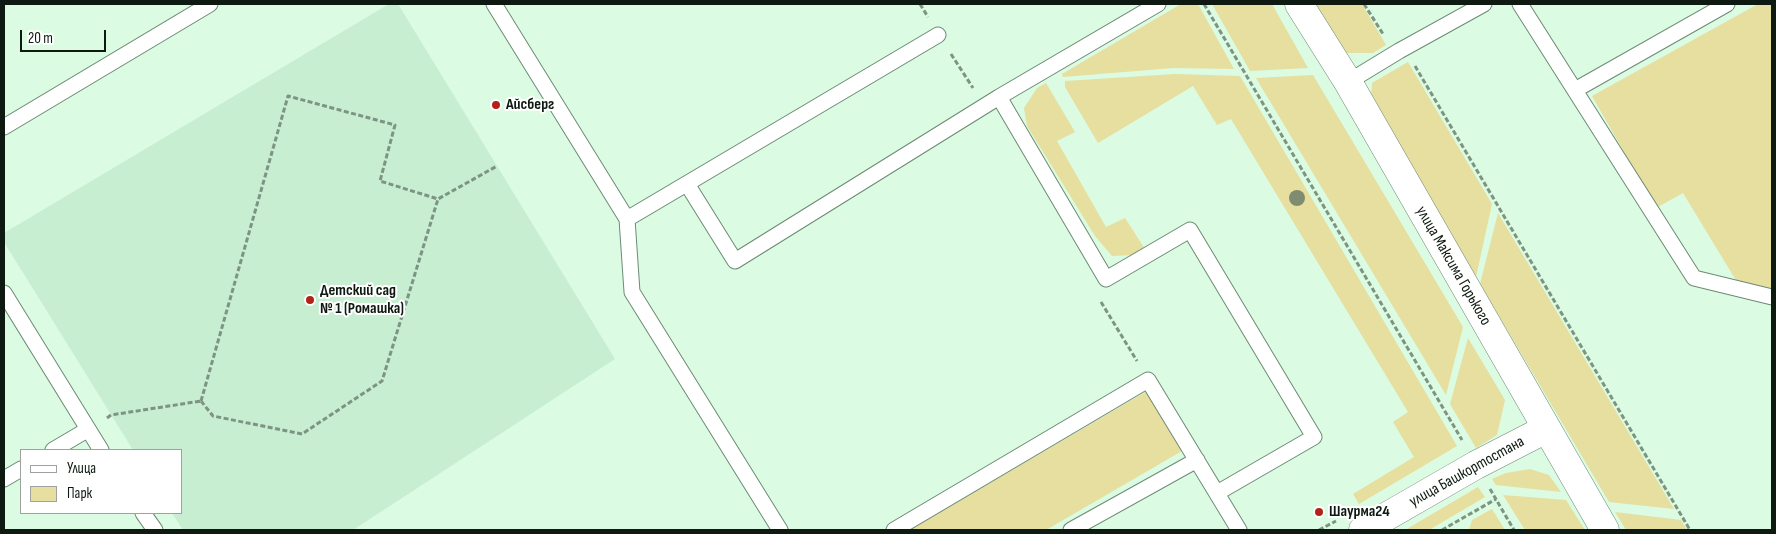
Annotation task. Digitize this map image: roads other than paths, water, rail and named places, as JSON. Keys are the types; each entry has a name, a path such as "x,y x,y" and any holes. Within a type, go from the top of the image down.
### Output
{"main road":[{"name":"улица Максима Горького","path":"1298,4 1348,82 1605,530"},
{"name":"улица Башкортостана","path":"1363,530 1476,465 1546,429"}],"lane":[{"path":"4,127 210,4"},
{"path":"494,4 627,220 632,292 780,530"},
{"path":"687,184 735,261 999,97 1158,4"},
{"path":"1348,82 1399,51 1484,4"},
{"path":"1520,4 1694,278 1772,297"},
{"path":"1575,90 1727,4"},
{"path":"627,220 938,35"},
{"path":"999,97 1106,279 1190,230 1314,437 1217,493"},
{"path":"4,293 100,449"},
{"path":"894,530 1148,380 1239,530"},
{"path":"55,449 87,430"},
{"path":"1071,530 1197,460"},
{"path":"4,479 20,470"},
{"path":"145,514 155,530"}],"place":[{"name":"Айсберг","path":"496,105"},
{"name":"Детский сад № 1 (Ромашка)","path":"310,300"},
{"name":"Шаурма24","path":"1319,512"}]}
